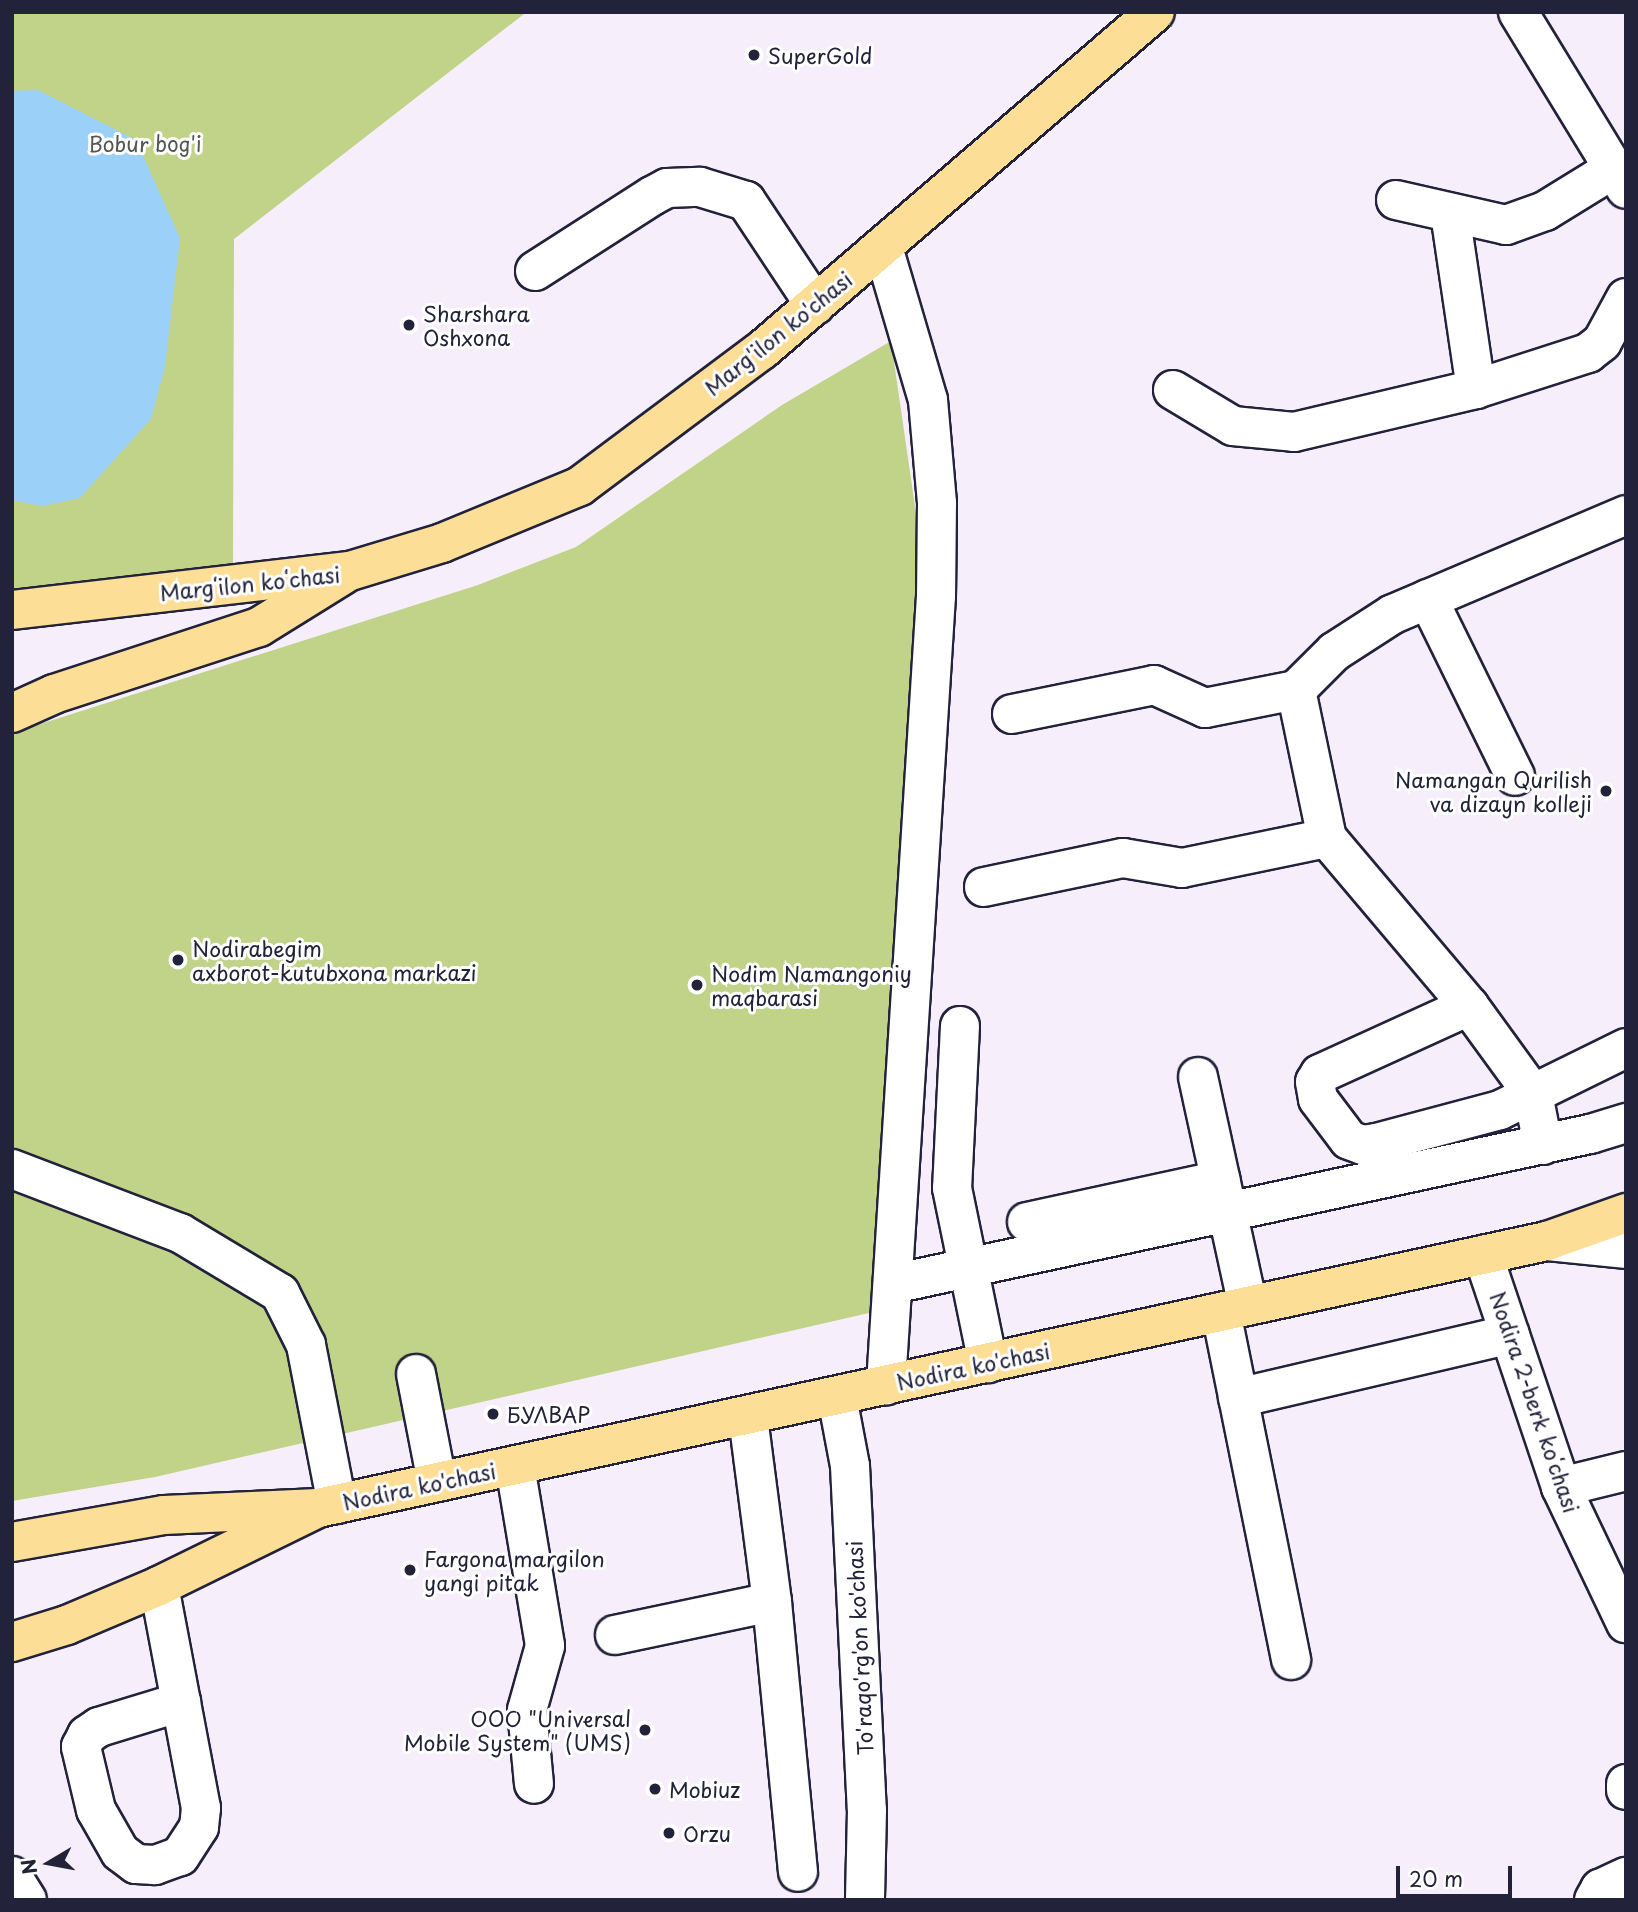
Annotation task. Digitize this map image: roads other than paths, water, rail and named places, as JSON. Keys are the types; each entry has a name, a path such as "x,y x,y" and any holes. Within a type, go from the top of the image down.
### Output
{"main road":[{"name":"Marg'ilon ko'chasi","path":"351,571 442,543 580,486 815,305 1155,12"},
{"name":"Margʻilon koʻchasi","path":"19,615 351,571"},
{"name":"Margʻilon koʻchasi","path":"23,701 259,627 351,571"},
{"name":"Nodira ko'chasi","path":"12,1542 164,1515 327,1506 1547,1241 1626,1213"},
{"name":"Nodira ko'chasi","path":"12,1642 67,1625 159,1586 327,1506"}],"street":[{"path":"1396,200 1506,225 1527,221 1620,178 1518,12"},
{"path":"535,271 667,188 700,187 746,201 815,305"},
{"path":"1450,213 1476,389"},
{"path":"883,247 928,400 937,503 936,596 886,1385"},
{"path":"1173,390 1233,426 1294,432 1476,389 1588,354 1602,342 1626,298"},
{"path":"1012,714 1154,685 1205,708 1296,690 1334,652 1393,614 1626,515"},
{"path":"1428,599 1515,776"},
{"path":"1296,690 1327,838 1469,1006 1532,1094 1543,1145"},
{"path":"984,887 1123,858 1182,868 1327,838"},
{"path":"1469,1006 1327,1069 1315,1082 1318,1099 1349,1140 1363,1145 1500,1111 1626,1048"},
{"path":"960,1026 952,1188 988,1363"},
{"path":"1198,1077 1224,1196 1235,1309 1238,1398 1291,1660"},
{"path":"892,1284 968,1268 1121,1218 1224,1196 1543,1145 1626,1123"},
{"path":"12,1169 180,1233 280,1293 306,1345 327,1506"},
{"path":"1027,1222 1121,1218"},
{"path":"1547,1241 1626,1249"},
{"name":"Nodira 2-berk koʻchasi","path":"1483,1255 1561,1487 1626,1623"},
{"path":"1238,1398 1510,1335"},
{"path":"416,1374 437,1482"},
{"name":"To'raqo'rg'on ko'chasi","path":"837,1397 850,1466 867,1810 865,1900"},
{"path":"748,1416 772,1602 798,1872"},
{"path":"515,1466 545,1646 527,1710 534,1784"},
{"path":"1561,1487 1626,1471"},
{"path":"159,1586 180,1702"},
{"path":"615,1635 772,1602"},
{"path":"1626,1784 1626,1790"},
{"path":"12,1876 27,1900"},
{"path":"1594,1900 1600,1889 1626,1877"}],"water":[{"path":"38,90 136,140 180,238 165,367 151,419 80,498 42,506 12,500 12,91"}],"place":[{"name":"SuperGold","path":"754,55"},
{"name":"Sharshara Oshxona","path":"409,325"},
{"name":"Namangan Qurilish va dizayn kolleji","path":"1606,791"},
{"name":"Nodirabegim axborot-kutubxona markazi","path":"178,960"},
{"name":"Nodim Namangoniy maqbarasi","path":"697,985"},
{"name":"БУЛВАР","path":"493,1414"},
{"name":"Fargona margilon yangi pitak","path":"410,1570"},
{"name":"ООО \"Universal Mobile System\" (UMS)","path":"645,1730"},
{"name":"Mobiuz","path":"655,1789"},
{"name":"Orzu","path":"669,1833"}],"park label":[{"name":"Bobur bog'i","path":"145,143"}]}
